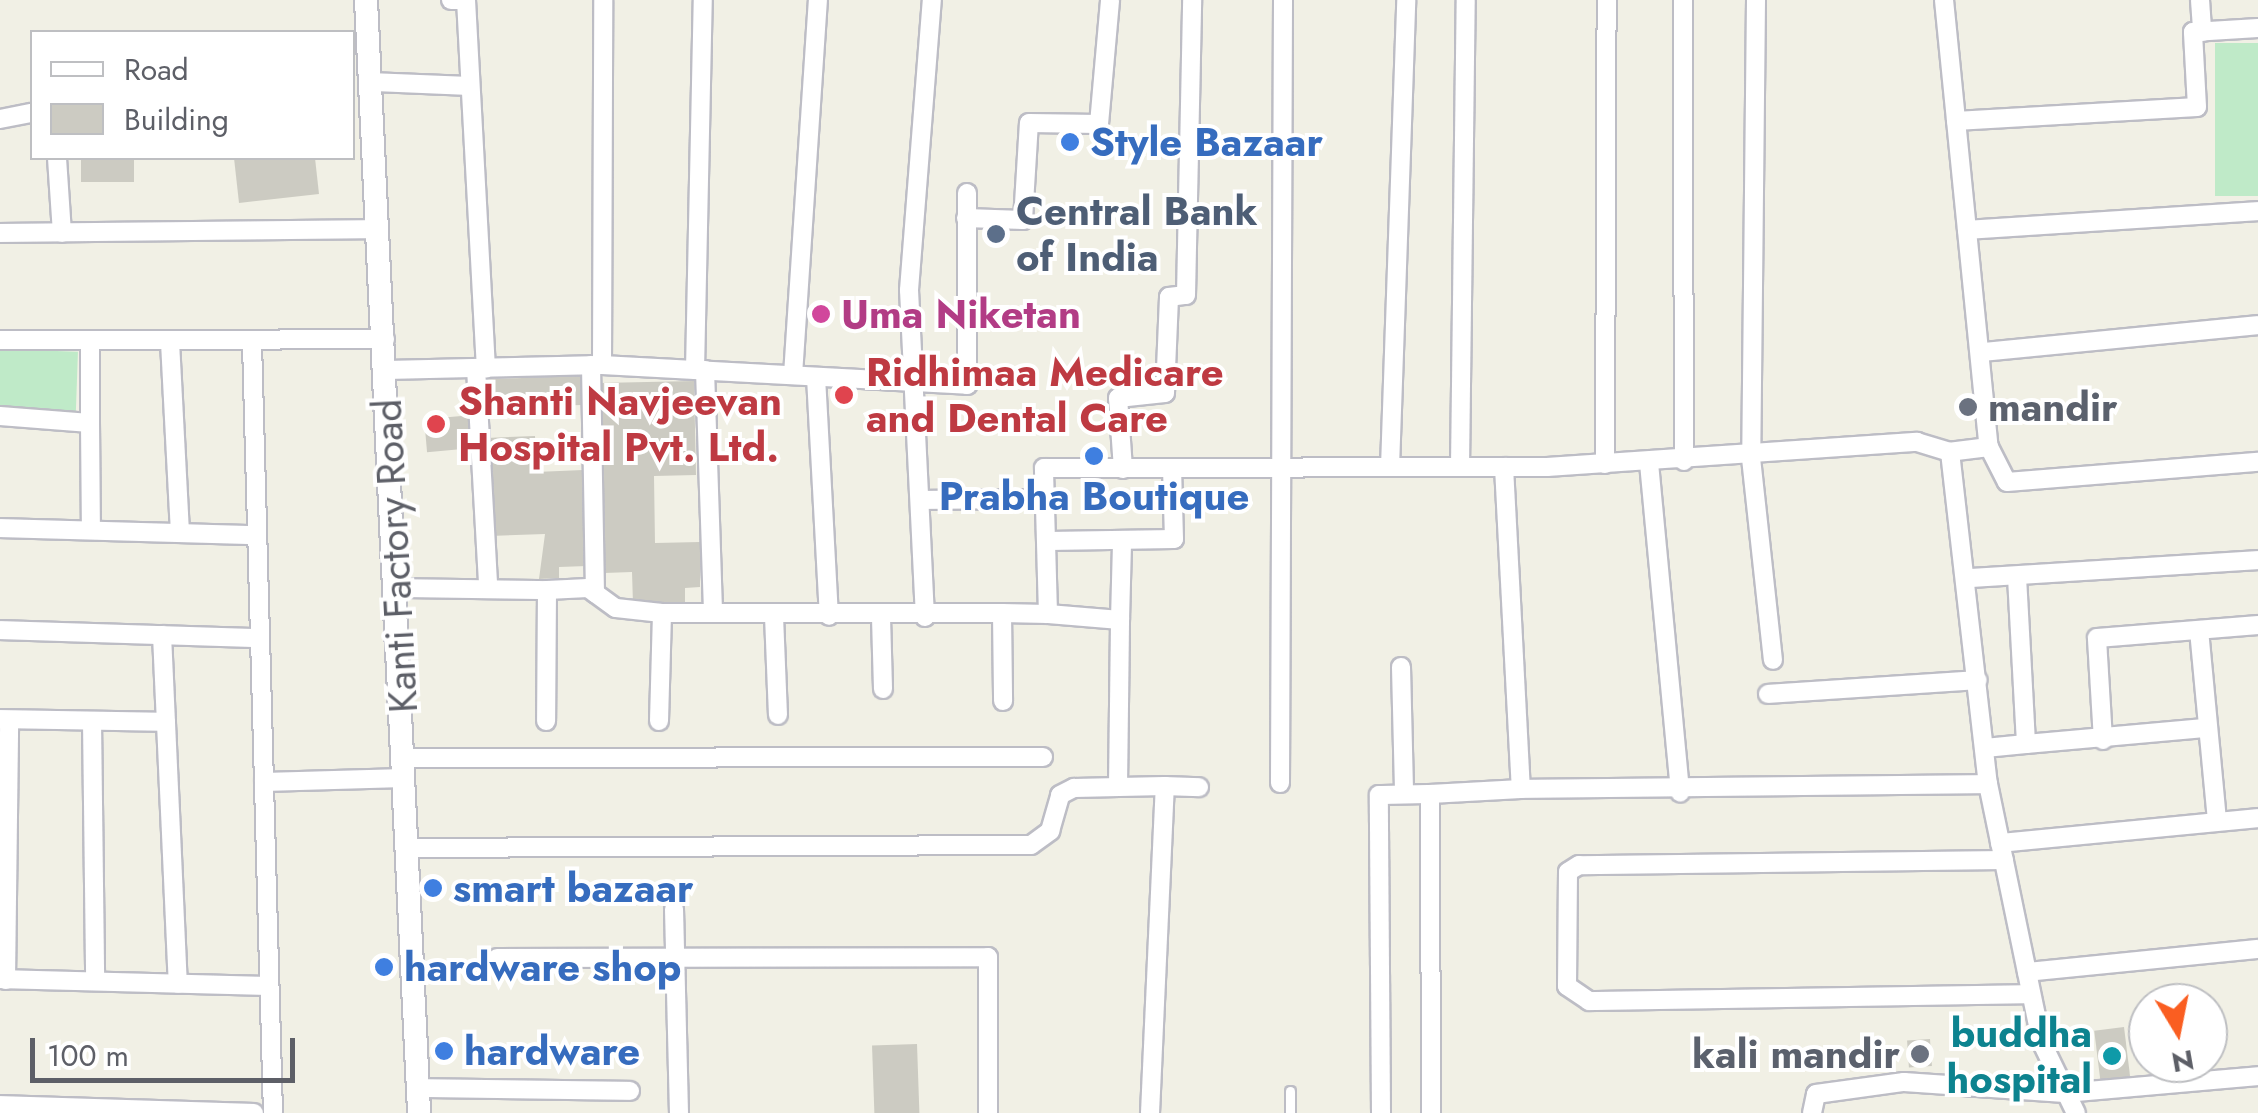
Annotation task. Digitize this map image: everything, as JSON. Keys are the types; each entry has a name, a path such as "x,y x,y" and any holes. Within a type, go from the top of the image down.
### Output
{"street":[{"name":"Kanti Factory Road","path":"366,0 362,53 372,82 419,1113"},
{"path":"451,0 466,0 466,86 488,586"},
{"path":"594,593 603,0"},
{"path":"703,0 700,370 713,613"},
{"path":"793,375 818,0"},
{"path":"925,617 924,500 913,382 911,188 932,0"},
{"path":"966,218 1023,220 1029,124 1100,124 1110,0"},
{"path":"1123,468 1118,398 1165,393 1170,297 1186,296 1192,0"},
{"path":"1280,783 1278,467 1283,0"},
{"path":"1390,467 1406,0"},
{"path":"1460,467 1466,0"},
{"path":"1605,464 1607,0"},
{"path":"1683,0 1684,461"},
{"path":"1756,0 1751,458 1773,660"},
{"path":"1944,0 1983,352 1989,448 2007,482 2258,462"},
{"path":"2200,0 2202,32"},
{"path":"1956,121 2197,106 2193,32 2258,28"},
{"path":"372,82 466,86"},
{"path":"0,119 30,113"},
{"path":"57,160 62,233"},
{"path":"386,370 596,365 967,385 967,193"},
{"path":"1967,230 2258,210"},
{"path":"0,234 379,230"},
{"path":"1983,352 2258,325"},
{"path":"0,340 252,343 385,339"},
{"path":"90,341 91,530"},
{"path":"170,342 180,533"},
{"path":"252,343 273,1113"},
{"path":"816,377 829,616"},
{"path":"0,416 90,423"},
{"path":"1048,614 1044,468 1504,467 1751,458 1917,442 1950,452 1989,448"},
{"path":"1950,452 1972,578 1988,784 2031,994 2065,1093 2076,1113"},
{"path":"1649,462 1680,794"},
{"path":"1504,467 1521,789"},
{"path":"1048,540 1122,545 1174,539 1172,468"},
{"path":"924,500 1046,499"},
{"path":"0,528 257,535"},
{"path":"1118,787 1122,545"},
{"path":"1972,578 2258,560"},
{"path":"2017,577 2026,744"},
{"path":"396,588 488,586 594,593 616,608 662,613 881,617 1002,613 1120,620"},
{"path":"546,721 547,590"},
{"path":"659,721 662,613"},
{"path":"1002,613 1003,700"},
{"path":"774,616 778,715"},
{"path":"881,617 883,689"},
{"path":"2102,740 2097,638 2258,625"},
{"path":"0,630 260,638"},
{"path":"2199,630 2217,820"},
{"path":"162,635 178,984"},
{"path":"1401,667 1404,794"},
{"path":"1768,694 1978,680"},
{"path":"166,722 4,720 3,980 270,986"},
{"path":"92,721 95,981"},
{"path":"1985,748 2207,728"},
{"path":"264,782 404,768 1043,757"},
{"path":"1381,1113 1380,794 1521,789 1680,794 1988,784"},
{"path":"1150,1113 1165,786"},
{"path":"408,848 1031,845 1050,831 1060,796 1118,787 1200,787"},
{"path":"1430,794 1431,1113"},
{"path":"2031,994 1589,1001 1567,986 1571,867 2002,851 2217,820 2258,818"},
{"path":"674,909 680,1113"},
{"path":"2027,972 2258,949"},
{"path":"496,958 988,957 988,1113"},
{"path":"1812,1113 1816,1094 1904,1082 2065,1093 2258,1076"},
{"path":"418,1088 630,1091"},
{"path":"0,1104 50,1109 254,1113"}],"lane":[{"path":"1290,1090 1290,1113"}],"green space":[{"path":"2215,43 2258,43 2258,196 2215,196"},
{"path":"0,349 78,352 76,415 0,412"}],"building":[{"path":"81,160 134,160 134,182 81,182"},
{"path":"234,160 315,160 319,194 239,203"},
{"path":"580,376 581,405 489,408 488,379"},
{"path":"694,381 696,475 654,476 655,543 700,542 700,587 685,588 685,602 633,604 632,572 604,573 600,383"},
{"path":"473,415 476,448 427,452 424,419"},
{"path":"535,436 536,472 583,470 587,566 559,567 559,578 539,579 545,534 489,536 486,438"},
{"name":"buddha hospital","path":"2124,1027 2128,1081 2101,1084 2094,1031"},
{"name":"kali mandir","path":"1930,1039 1932,1066 1909,1068 1907,1041"},
{"path":"917,1044 919,1113 874,1113 872,1046"}],"place":[{"name":"Style Bazaar","path":"1070,142"},
{"name":"Central Bank of India","path":"996,234"},
{"name":"Uma Niketan","path":"821,314"},
{"name":"Ridhimaa Medicare and Dental Care","path":"844,395"},
{"name":"mandir","path":"1968,407"},
{"name":"Shanti Navjeevan Hospital Pvt. Ltd.","path":"436,424"},
{"name":"Prabha Boutique","path":"1094,456"},
{"name":"smart bazaar","path":"433,888"},
{"name":"hardware shop","path":"384,967"},
{"name":"hardware","path":"444,1051"},
{"name":"kali mandir","path":"1920,1054"},
{"name":"buddha hospital","path":"2112,1056"}]}
